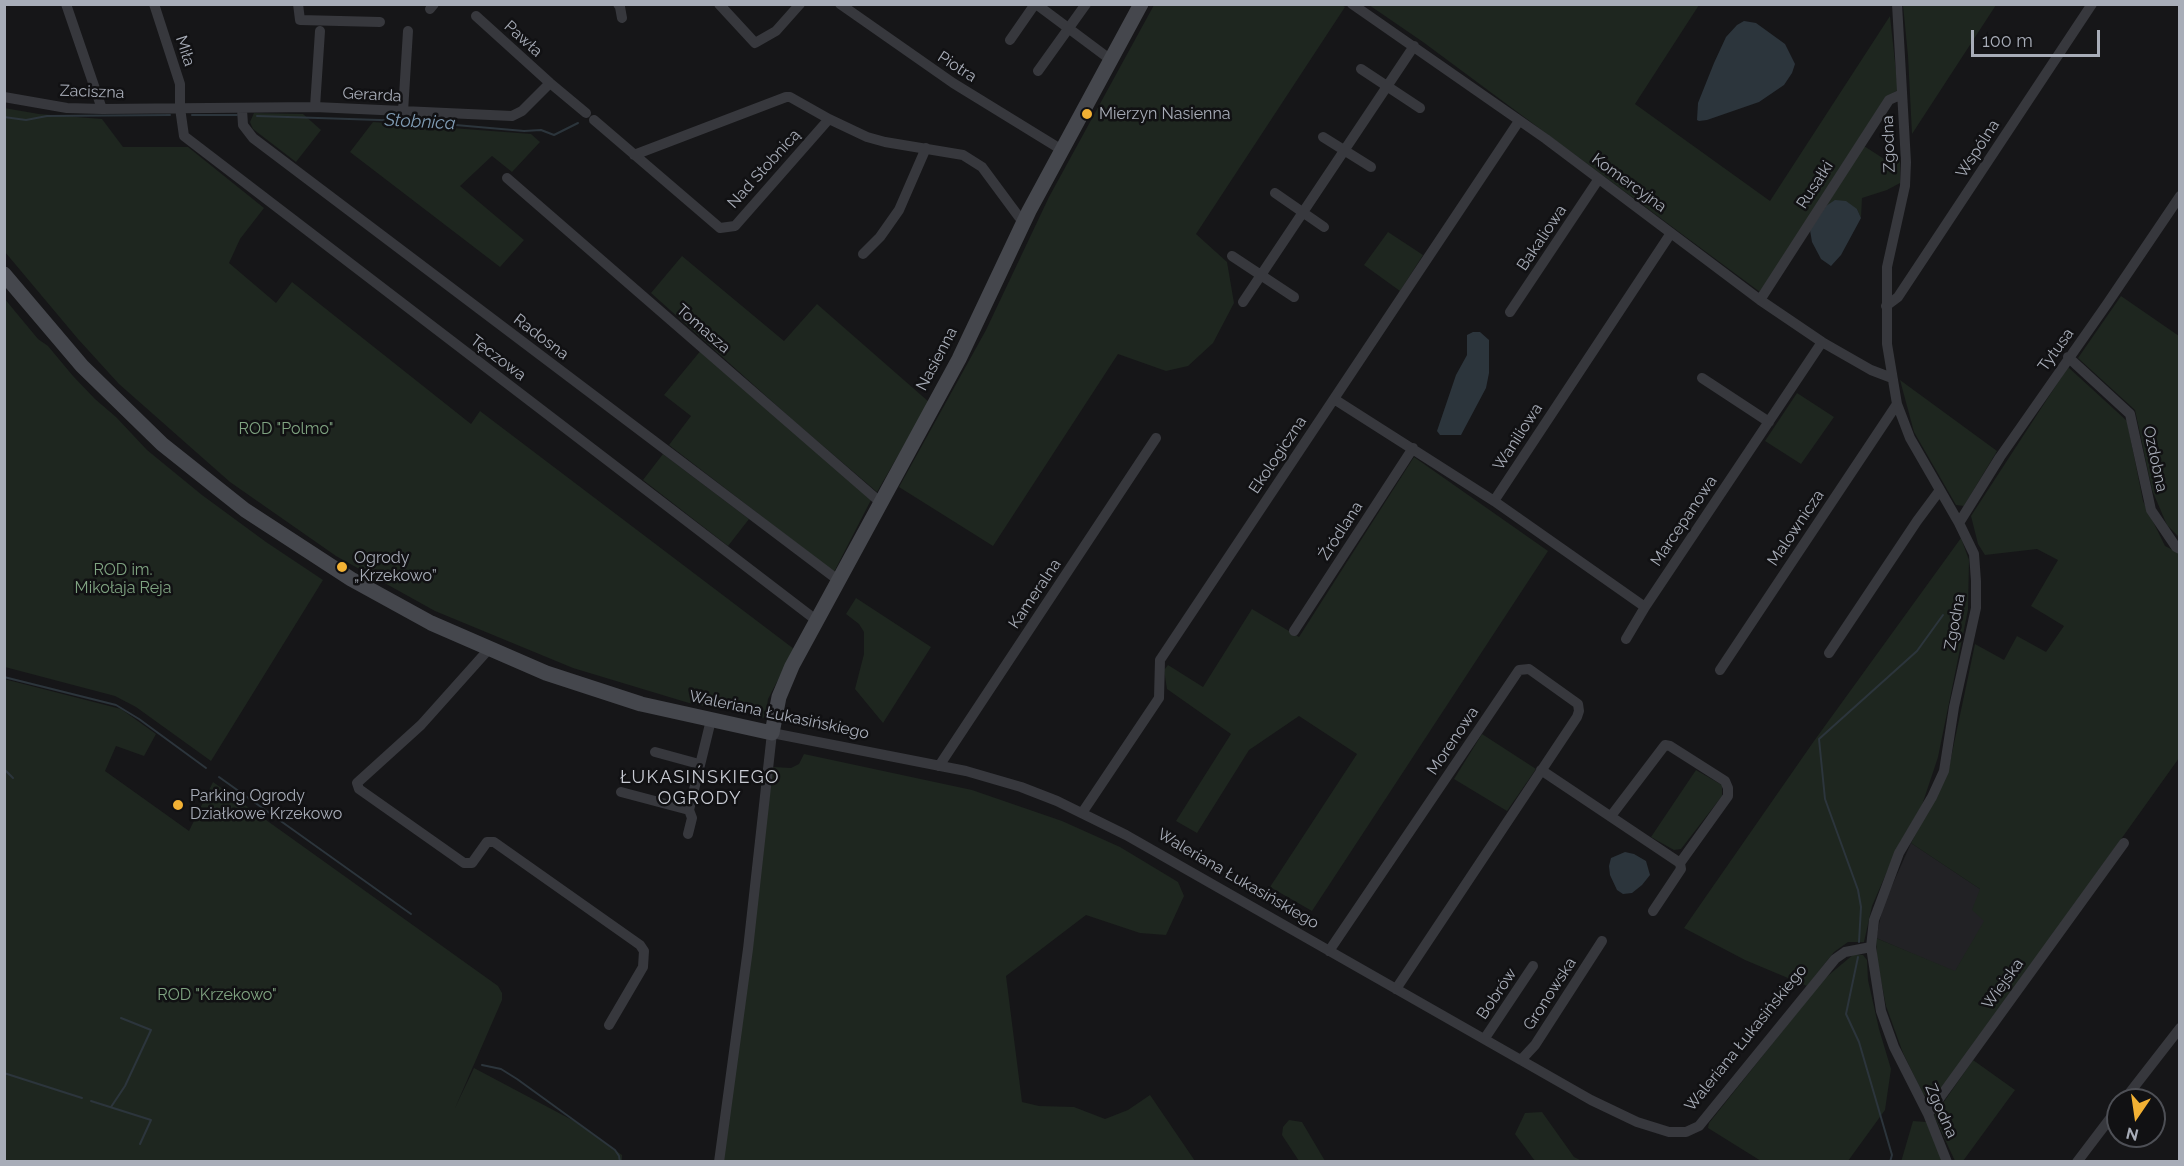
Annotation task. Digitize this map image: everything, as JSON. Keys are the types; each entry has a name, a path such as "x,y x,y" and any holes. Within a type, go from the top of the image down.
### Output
{"street":[{"path":"66,4 102,109"},
{"name":"Miła","path":"154,4 180,84 180,108"},
{"path":"298,4 300,20 380,22"},
{"path":"618,4 622,18"},
{"path":"719,4 755,43 776,31 800,4"},
{"name":"Piotra","path":"840,4 953,83 1062,150"},
{"path":"1010,40 1036,4 1111,60"},
{"path":"1038,71 1086,4"},
{"name":"Nasienna","path":"771,739 783,684 962,352 1025,220 1141,4"},
{"name":"Komercyjna","path":"1352,4 1519,121 1760,300 1822,342 1871,370 1892,378"},
{"name":"Zgodna","path":"1897,4 1905,186 1887,267 1887,344 1897,404 1914,446 1959,523 1974,554 1976,608 1954,707 1944,771 1932,797 1899,853 1874,920 1871,947 1881,1011 1894,1047 1928,1114 1947,1161"},
{"name":"Wspólna","path":"1886,306 1898,297 2092,4"},
{"name":"Pawła","path":"476,16 550,83"},
{"path":"315,107 320,31"},
{"path":"403,112 408,31"},
{"path":"1242,302 1414,46"},
{"path":"1361,69 1420,108"},
{"name":"Gerarda","path":"180,108 315,107 512,116 522,111 550,83"},
{"name":"Nad Stobnicą","path":"550,83 720,228 735,226 829,119"},
{"name":"Rusałki","path":"1760,300 1889,100 1902,94"},
{"name":"Zaciszna","path":"4,97 67,108 180,108"},
{"name":"Nad Stobnicą","path":"634,155 790,97 867,137 963,155 975,161 1019,217 1025,220"},
{"name":"Tęczowa","path":"180,108 184,136 816,620"},
{"name":"Radosna","path":"242,109 243,125 253,138 838,580"},
{"name":"Ekologiczna","path":"1082,813 1159,698 1160,660 1519,121"},
{"path":"1323,137 1371,167"},
{"path":"863,254 880,237 899,210 926,148"},
{"name":"Tomasza","path":"507,178 880,502"},
{"name":"Bakaliowa","path":"1510,312 1598,180"},
{"path":"1275,193 1324,227"},
{"name":"Tytusa","path":"1959,523 2000,457 2180,195"},
{"name":"Waniliowa","path":"1494,501 1671,232"},
{"path":"1232,256 1294,297"},
{"name":"Waleriana Łukasińskiego","path":"4,274 57,338 96,380 162,444 223,494 285,538 358,584 431,623 546,673 619,697 711,720 771,739 939,766 1021,787 1126,835 1590,1100 1637,1122 1669,1132 1686,1132 1699,1126 1835,959 1845,952 1871,947"},
{"name":"Marcepanowa","path":"1626,639 1822,342"},
{"name":"Ozdobna","path":"2068,357 2130,414 2151,510 2176,547 2180,549"},
{"path":"1701,378 1769,422"},
{"path":"1334,399 1494,501 1645,607"},
{"name":"Malownicza","path":"1720,670 1897,404"},
{"name":"Kameralna","path":"939,766 1156,438"},
{"name":"Źródlana","path":"1294,631 1413,448"},
{"path":"1829,653 1940,490"},
{"path":"489,649 421,725 357,783 359,789 464,863 472,863 487,842 494,842 640,945 644,951 643,968 609,1025"},
{"name":"Morenowa","path":"1329,951 1519,670 1529,669 1578,704 1579,711 1396,989"},
{"path":"688,834 692,818 689,810 711,720"},
{"name":"Waleriana Łukasińskiego","path":"719,1161 748,950 771,739"},
{"path":"1611,816 1665,745 1725,781 1728,796 1680,863 1681,869 1653,911"},
{"path":"655,752 699,764"},
{"path":"1540,770 1680,863"},
{"path":"621,792 689,810"},
{"name":"Wiejska","path":"1928,1114 2124,843"},
{"name":"Gronowska","path":"1521,1060 1535,1045 1602,941"},
{"name":"Bobrów","path":"1485,1038 1533,966"},
{"path":"2133,1088 2180,1028"},
{"path":"2077,1161 2106,1124"}],"shaded area":[{"path":"1744,21 1756,23 1785,44 1795,64 1792,73 1784,85 1759,102 1699,121 1697,120 1698,103 1714,63 1726,37"},
{"path":"1835,200 1846,201 1857,209 1861,218 1841,255 1831,266 1821,259 1812,242 1810,230 1826,206"},
{"path":"1480,332 1489,340 1489,373 1486,388 1461,435 1440,435 1437,431 1456,375 1467,355 1467,335"},
{"path":"1911,843 1980,889 1985,921 1955,972 1876,938 1883,906"},
{"path":"1625,852 1646,861 1650,875 1632,893 1623,894 1617,890 1610,875 1609,866 1611,858"}],"green space":[{"path":"1154,5 1342,5 1345,7 1196,234 1227,262 1234,303 1213,343 1188,366 1166,371 1118,354 993,546 899,487 986,330 1049,197"},
{"path":"1369,5 1699,5 1635,104 1770,201 1890,16 1898,90 1888,96 1760,292 1423,42"},
{"path":"1903,5 1996,5 1912,134 1908,56"},
{"name":"ROD \"Polmo\"","path":"4,108 39,114 102,119 123,147 188,147 264,208 240,239 229,263 276,303 292,282 471,424 480,411 794,649 768,699 765,718 689,703 573,668 435,611 336,556 230,482 119,384 5,252"},
{"path":"254,113 303,114 321,130 296,162 253,129 250,122"},
{"path":"373,122 531,134 540,142 512,172 492,156 460,186 524,240 500,267 350,152"},
{"path":"1864,146 1895,166 1900,159 1900,183 1862,198 1861,218 1857,209 1826,206"},
{"path":"1388,232 1423,255 1400,291 1364,265"},
{"path":"682,256 784,341 817,304 929,402 877,492 651,293"},
{"path":"2121,296 2179,336 2179,537 2167,525 2152,490 2135,410 2078,358"},
{"name":"ROD im. Mikołaja Reja","path":"4,298 38,339 48,346 73,376 147,450 202,495 323,580 211,761 136,707 115,696 5,667"},
{"path":"702,349 871,500 834,572 669,445 691,416 664,395"},
{"path":"2068,367 2127,421 2143,501 2165,546 2179,553 2179,758 1934,1101 1923,1094 1903,1053 1886,1006 1877,959 1876,938 1955,971 1984,921 1972,910 1980,889 1911,843 1948,772 1975,644 2004,660 2017,636 2046,652 2064,626 2031,606 2058,560 2037,549 1985,555 1978,544 1971,516"},
{"path":"1900,380 1997,451 1964,506 1956,505 1914,432"},
{"path":"1797,393 1834,417 1801,464 1765,441"},
{"path":"663,454 749,519 728,546 643,480"},
{"path":"1414,457 1548,551 1312,911 1270,887 1357,754 1299,716 1249,750 1197,833 1176,821 1231,734 1167,689 1164,670 1168,665 1203,687 1252,609 1299,637"},
{"path":"1961,538 1969,560 1968,610 1938,757 1922,805 1899,844 1872,906 1864,942 1848,942 1834,952 1807,986 1745,960 1684,928 1814,741"},
{"path":"856,598 931,647 883,723 855,689 864,654 864,632 859,624 846,614"},
{"name":"ROD \"Krzekowo\"","path":"4,679 121,709 156,734 144,756 116,746 105,771 189,831 213,782 498,986 502,993 502,1000 455,1108 474,1068 574,1121 622,1155 622,1161 5,1161"},
{"path":"1482,734 1536,769 1507,811 1454,779"},
{"path":"804,754 972,790 1062,821 1120,847 1178,882 1184,896 1166,935 1140,933 1086,915 1006,976 1022,1102 1039,1106 1074,1107 1105,1119 1128,1110 1150,1095 1195,1161 723,1162 773,767 791,768 799,764"},
{"path":"1696,770 1722,785 1722,796 1681,849 1674,850 1651,837"},
{"path":"1854,954 1863,955 1867,960 1868,980 1891,1069 1885,1110 1848,1161 1761,1161 1708,1128 1709,1123 1824,979"},
{"path":"1973,1060 2015,1090 1963,1161 1955,1161 1934,1116"},
{"path":"1542,1112 1574,1157 1582,1161 1535,1161 1515,1134 1525,1113"},
{"path":"1289,1120 1302,1122 1325,1161 1299,1161 1282,1135 1283,1127"},
{"path":"1913,1121 1926,1122 1943,1161 1901,1162"}],"waterway":[{"name":"Stobnica","path":"4,117 26,120 47,116 170,115"},
{"name":"Stobnica","path":"192,115 237,115"},
{"name":"Stobnica","path":"257,116 410,121 524,131 541,130 554,135 578,123"},
{"path":"1859,942 1861,907 1858,890 1825,799 1819,739 1917,651 1943,615"},
{"path":"4,677 116,705 206,768"},
{"path":"4,769 13,778"},
{"path":"219,777 411,914"},
{"path":"1858,957 1846,1014 1859,1042 1892,1155 1890,1162"},
{"path":"111,1107 125,1086 151,1030 121,1018"},
{"path":"482,1065 501,1069 517,1079 615,1150 620,1162"},
{"path":"4,1073 82,1098"},
{"path":"91,1101 151,1120 140,1144"}],"place":[{"name":"Mierzyn Nasienna","path":"1087,114"},
{"name":"Ogrody „Krzekowo”","path":"342,567"},
{"name":"Parking Ogrody Działkowe Krzekowo","path":"178,805"}],"district":[{"name":"ŁUKASIŃSKIEGO OGRODY","path":"700,788"}]}
